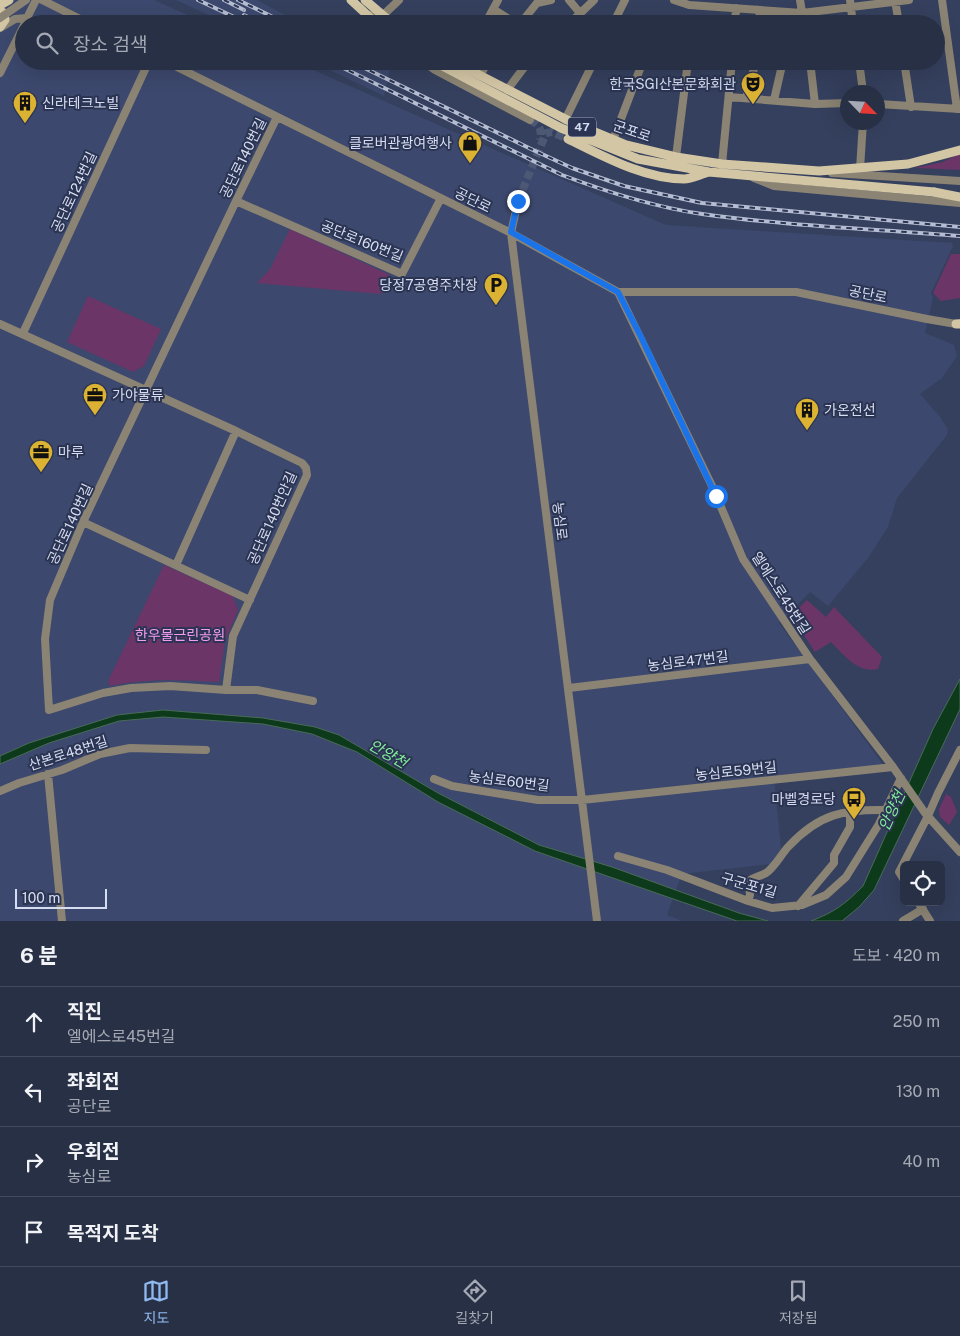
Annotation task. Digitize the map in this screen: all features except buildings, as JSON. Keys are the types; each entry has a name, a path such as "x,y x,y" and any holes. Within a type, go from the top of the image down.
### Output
{"main road":[{"path":"0,5 9,0"},
{"path":"351,0 366,14"},
{"path":"365,0 381,15"},
{"path":"0,10 4,14 5,20 0,27"},
{"name":"군포로","path":"450,70 569,132 638,159 709,172 934,192 960,196"},
{"name":"군포로","path":"472,70 566,120 613,140 641,150 676,157 722,164 819,171 908,164 960,150"},
{"path":"568,140 654,176 686,180 709,172"}],"street":[{"path":"0,18 26,0"},
{"path":"28,15 36,0"},
{"path":"42,0 72,15"},
{"path":"383,15 399,0"},
{"path":"490,15 498,0"},
{"path":"527,15 537,3 551,0"},
{"path":"569,0 580,13 594,0"},
{"path":"618,15 625,0"},
{"path":"674,0 689,4 732,5 757,10 802,13 850,4 909,0"},
{"path":"800,0 802,13"},
{"path":"942,0 944,15"},
{"path":"895,1 897,15"},
{"path":"493,9 503,15"},
{"path":"757,10 762,15"},
{"path":"366,14 370,15"},
{"path":"0,27 15,19"},
{"path":"885,104 958,109 945,20"},
{"path":"0,73 15,42"},
{"name":"공단로124번길","path":"23,333 145,70"},
{"name":"공단로","path":"184,70 511,232 618,292 796,292 927,320 959,323"},
{"path":"435,70 530,120"},
{"path":"480,76 483,70"},
{"path":"507,90 522,70"},
{"path":"566,120 590,70"},
{"path":"613,140 640,70"},
{"path":"676,157 687,70"},
{"path":"722,164 731,70"},
{"path":"746,98 754,70"},
{"path":"774,100 781,70"},
{"path":"811,70 816,104"},
{"path":"859,70 862,85"},
{"path":"905,70 911,106"},
{"path":"729,97 816,104 840,103"},
{"name":"공단로140번길","path":"277,117 83,522 50,600 45,639 49,710 104,693 131,688 170,686 257,690 313,701"},
{"path":"860,169 862,130"},
{"name":"군포로","path":"819,171 960,181"},
{"name":"군포로","path":"750,176 774,186 960,203"},
{"path":"951,180 960,187"},
{"path":"949,202 960,196"},
{"name":"공단로160번길","path":"236,201 402,274 441,198"},
{"name":"농심로","path":"518,201 511,232 597,921"},
{"name":"엘에스로45번길","path":"618,292 713,488 743,559 810,659 927,814"},
{"name":"공단로140번안길","path":"0,324 236,430 302,463 306,468 307,474 234,636 226,690"},
{"path":"176,565 236,430"},
{"path":"83,522 250,600"},
{"name":"농심로47번길","path":"569,688 810,659"},
{"name":"산본로48번길","path":"0,791 19,782 48,774 100,754 130,748 206,750"},
{"path":"904,861 960,750"},
{"name":"농심로59번길","path":"582,800 893,767"},
{"path":"48,774 62,921"},
{"name":"농심로60번길","path":"434,779 452,786 538,800 582,800"},
{"name":"구군포1길","path":"618,856 667,870 748,901 772,908 798,906 826,896 846,877 863,852 901,779"},
{"path":"748,901 750,894 749,881 767,872 789,846 807,829 832,816 850,810 886,810"},
{"path":"798,906 834,863 834,855 850,827 850,810"},
{"path":"927,814 960,852"},
{"path":"903,921 920,906 930,921"}],"shaded area":[{"path":"0,0 154,0 188,15 15,15 15,70 313,70 666,225 952,243 953,246 931,293 933,298 925,333 954,345 957,356 942,378 920,394 941,418 948,430 947,435 897,498 888,527 868,558 828,606 810,592 779,623 882,763 881,766 774,778 781,849 770,864 682,874 667,915 682,921 0,921"},
{"path":"176,0 257,0 285,15 208,15"},
{"path":"330,70 390,70 384,96"},
{"path":"960,679 960,709 874,890 859,907 842,921 811,921 839,907 863,886 933,729"},
{"path":"163,710 263,718 315,727 339,735 438,793 539,845 612,867 739,913 768,921 737,921 535,851 438,802 357,752 312,734 263,724 163,717 119,721 49,743 0,764 0,756 29,743 117,715"}],"green space":[{"path":"960,155 960,170 914,168 943,162"},
{"path":"290,229 390,275 381,294 257,283 270,269"},
{"path":"951,254 960,254 960,298 941,301 933,293"},
{"path":"88,296 161,329 144,366 133,372 67,342"},
{"name":"한우물근린공원","path":"164,565 233,596 238,610 225,641 219,682 178,680 124,683 110,686 108,681"},
{"path":"807,600 826,617 834,607 882,657 878,669 864,669 858,666 846,658 831,642 815,652 791,616"},
{"path":"946,794 951,797 957,812 949,825 940,817 939,809"}],"tunnel":[{"path":"530,120 540,128 540,140"},
{"path":"518,201 546,133 552,132 568,139"}],"railway":[{"path":"198,0 230,15"},
{"path":"224,0 244,10"},
{"path":"238,0 269,15"},
{"path":"347,70 562,175 631,198 684,211 734,218 960,236"},
{"path":"369,70 572,168 624,186 702,203 960,227"}],"place":[{"name":"한국SGI산본문화회관","path":"753,105"},
{"name":"신라테크노빌","path":"25,124"},
{"name":"클로버관광여행사","path":"470,164"},
{"name":"당정7공영주차장","path":"496,306"},
{"name":"가야물류","path":"95,416"},
{"name":"가온전선","path":"807,431"},
{"name":"마루","path":"41,473"},
{"name":"마벨경로당","path":"854,820"}],"route":[{"path":"518,201 511,232 618,292 716,496"}],"water label":[{"name":"안양천","path":"388,754"},
{"name":"안양천","path":"892,811"}]}
